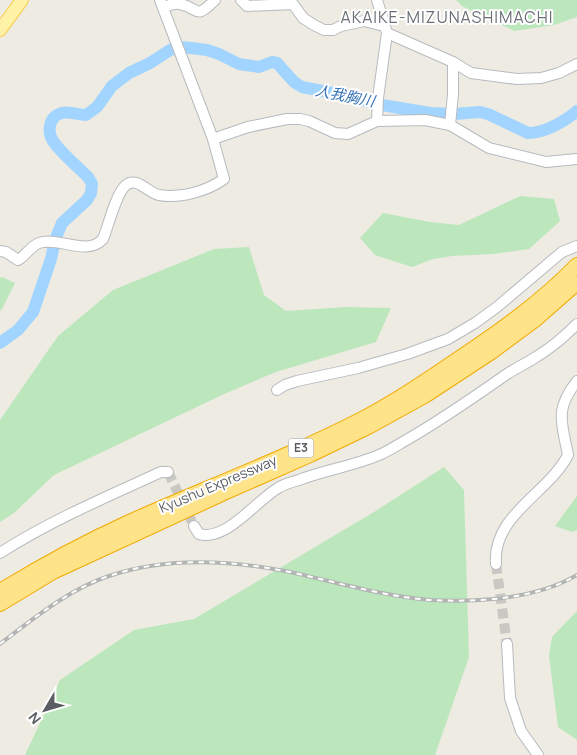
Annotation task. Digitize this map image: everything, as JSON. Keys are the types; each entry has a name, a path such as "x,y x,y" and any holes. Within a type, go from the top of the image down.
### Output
{"highway":[{"name":"Kyushu Expressway","path":"0,591 48,562 126,524 302,448 363,418 420,385 484,343 528,309 577,265"},
{"name":"Kyushu Expressway","path":"0,604 53,572 310,455 426,396 536,319 577,283"}],"main road":[{"path":"0,30 22,0"}],"street":[{"path":"0,251 6,252 18,260 34,246 41,243 88,247 97,244 103,239 122,189 130,183 138,183 158,195 174,196 213,186 224,179 213,139 162,3 180,4 196,12 205,10 215,0"},
{"path":"241,0 247,6 293,4 303,18 324,30 333,30 340,26 364,21 385,29 453,62 471,74 517,79 541,78 559,73 577,64"},
{"path":"377,0 385,29 378,120"},
{"path":"450,125 453,94 453,62"},
{"path":"213,139 248,127 287,119 309,121 335,133 348,134 378,120 425,120 450,125 489,148 546,162 577,159"},
{"path":"277,390 297,381 358,368 407,354 448,339 497,307 562,252 577,246"},
{"path":"194,526 199,534 204,536 213,534 235,524 278,487 382,454 465,404 508,373 538,357 577,324"},
{"path":"496,564 497,546 508,523 556,474 568,455 562,431 562,406 577,381"},
{"path":"0,553 83,508 150,476 161,472 168,472"},
{"path":"507,644 510,698 521,731 538,755"}],"green space":[{"path":"456,0 577,0 577,17 554,25 514,31 462,6"},
{"path":"520,196 554,199 560,221 529,249 493,254 452,256 433,259 412,267 375,255 360,238 383,213 430,222 459,225"},
{"path":"249,247 264,295 286,311 345,307 391,308 376,342 276,372 222,395 54,475 14,513 0,522 0,420 58,336 113,290 214,249"},
{"path":"2,277 15,283 0,311 0,278"},
{"path":"444,467 464,490 469,657 435,755 25,755 60,680 134,630 194,619 374,512"},
{"path":"577,496 577,530 572,532 555,526"},
{"path":"577,611 577,740 558,727 549,656 552,637"}],"waterway":[{"name":"人我胸川","path":"0,343 18,330 33,312 62,223 87,200 91,193 92,184 88,177 53,141 50,134 51,122 56,116 65,112 86,115 97,107 112,86 129,73 150,63 170,50 179,47 207,50 239,64 259,67 272,62 277,63 294,82 302,87 353,97 376,104 430,113 480,112 528,133 534,133 554,126 577,111"}],"tunnel":[{"path":"168,472 194,526"},
{"path":"496,564 507,644"}],"railway":[{"path":"0,644 52,606 94,582 130,570 174,563 197,562 263,567 393,595 446,601 516,596 558,585 577,575"}],"district":[{"name":"AKAIKE-MIZUNASHIMACHI","path":"447,17"}]}
